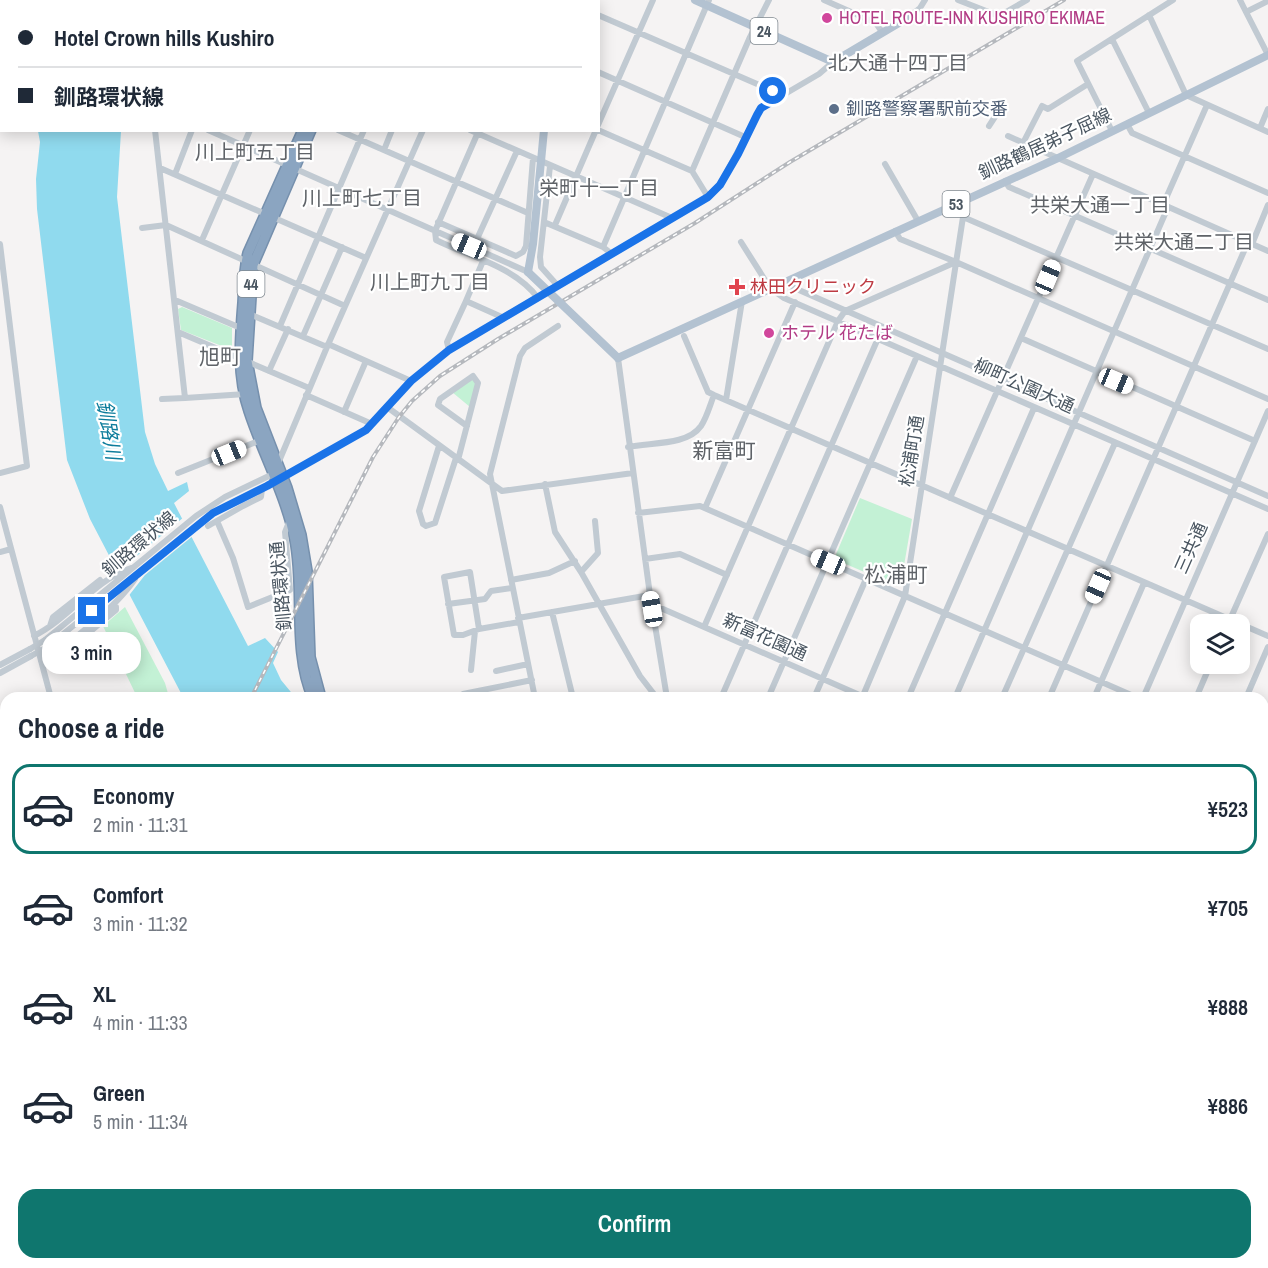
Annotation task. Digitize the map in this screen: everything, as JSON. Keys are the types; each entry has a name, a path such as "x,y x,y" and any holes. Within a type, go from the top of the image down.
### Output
{"highway":[{"name":"釧路環状通","path":"302,132 291,166 250,263 243,359 248,394 261,441 295,512 305,557 310,657 319,692"},
{"name":"釧路環状通","path":"291,166 310,132"},
{"name":"釧路環状通","path":"248,394 277,474 290,522 297,558 304,667 311,692"}],"main road":[{"name":"24","path":"695,0 709,3 833,62"},
{"path":"833,62 909,17"},
{"name":"釧路鶴居弟子屈線","path":"618,358 1058,158 1268,55"},
{"path":"544,132 533,244 528,272 618,358"}],"street":[{"path":"600,121 653,0"},
{"path":"692,171 750,37 769,0"},
{"path":"824,0 876,23 882,32"},
{"path":"909,17 920,8 925,0"},
{"path":"958,0 999,16 1027,0"},
{"path":"1112,131 1077,61 1173,0"},
{"path":"1240,0 1268,55"},
{"path":"1246,12 1268,1"},
{"path":"603,247 709,3"},
{"path":"1149,15 1186,95 1268,132"},
{"path":"600,16 773,91 778,98"},
{"path":"1112,39 1149,113"},
{"path":"277,474 357,436 372,424 411,381 449,350 708,197 720,185 761,108 819,74 833,62"},
{"path":"600,73 745,137"},
{"path":"1023,143 1042,106 1048,109 1088,84"},
{"path":"958,692 1149,249 1207,105"},
{"path":"989,126 1002,106"},
{"path":"1260,128 1268,109"},
{"path":"1127,124 1132,133 1268,193"},
{"path":"600,131 692,171 708,197"},
{"path":"155,132 185,398"},
{"path":"174,174 191,132"},
{"path":"212,132 528,272"},
{"path":"202,240 249,132"},
{"path":"342,132 528,213"},
{"path":"280,326 363,132"},
{"path":"384,150 391,132"},
{"path":"277,474 327,346 422,132"},
{"path":"538,298 531,288 512,274 436,240 435,231 438,222 478,132 541,162 672,218"},
{"path":"555,225 596,132"},
{"path":"1008,136 1268,251"},
{"path":"477,239 517,151"},
{"path":"438,222 516,256 520,254 526,246 528,213 541,162"},
{"path":"541,162 544,222 541,267 558,286"},
{"path":"885,164 918,221"},
{"path":"160,168 366,258"},
{"path":"950,498 1093,174"},
{"path":"1005,181 1009,187 1268,300"},
{"name":"松浦町通","path":"865,692 905,596 963,217 960,202"},
{"path":"1052,692 1212,324 1268,205"},
{"path":"963,217 1268,349"},
{"path":"544,222 603,247 612,254"},
{"path":"142,228 166,225 345,306"},
{"path":"896,231 900,240 956,261 1268,399"},
{"path":"741,242 770,288"},
{"path":"0,244 27,466 0,473"},
{"path":"303,336 342,248"},
{"path":"449,350 447,342 483,261"},
{"path":"704,627 838,321 845,310 956,261"},
{"name":"柳町公園大通","path":"783,283 1268,496"},
{"name":"柳町公園大通","path":"770,288 795,302 1268,509"},
{"path":"175,300 245,330"},
{"path":"466,301 504,318"},
{"path":"726,400 742,301"},
{"path":"705,508 795,302"},
{"path":"246,312 411,381"},
{"path":"534,692 490,474 520,356 525,348 558,326"},
{"path":"724,692 883,327"},
{"path":"270,371 288,329"},
{"path":"178,332 270,371 344,412 372,424"},
{"path":"684,336 708,392 1212,614"},
{"path":"1021,338 1255,441"},
{"path":"771,692 917,356"},
{"path":"618,358 628,447 666,692"},
{"path":"344,412 366,361"},
{"path":"440,446 419,511 423,524 426,526 435,523 457,459 467,426 478,383 473,376 440,399 438,405 467,426"},
{"path":"162,399 248,394"},
{"path":"628,447 682,439 692,435 700,427 714,395"},
{"path":"387,407 502,491 633,473"},
{"path":"911,692 1034,408"},
{"name":"三共通","path":"1146,692 1268,411"},
{"path":"178,473 261,441"},
{"path":"1005,692 1114,443"},
{"name":"釧路環状線","path":"137,570 213,513 262,489 277,474"},
{"name":"釧路環状線","path":"137,570 196,516 225,497 277,474"},
{"path":"545,484 552,526 600,603 640,676 652,692"},
{"path":"208,526 261,497 262,489"},
{"path":"638,513 694,505 705,508 1125,692"},
{"path":"0,507 49,692"},
{"path":"217,521 233,558 248,606 290,590 285,532 290,522"},
{"path":"581,572 598,552 595,522"},
{"path":"1233,614 1268,534"},
{"path":"0,552 11,549"},
{"path":"645,559 680,554 727,575"},
{"path":"511,580 549,573 574,561"},
{"path":"34,636 115,588 137,570"},
{"path":"41,661 64,645 115,588 137,570"},
{"path":"471,670 477,630 470,572 444,577 454,635 463,635 477,630 552,612 650,595"},
{"path":"816,692 866,579"},
{"path":"50,627 53,617 100,580"},
{"path":"1096,692 1144,583"},
{"name":"釧路環状線","path":"0,673 46,643 115,588"},
{"path":"448,604 485,599 491,591 512,588"},
{"path":"64,645 73,646 116,610 116,607"},
{"name":"新富花園通","path":"652,609 663,609 852,692"},
{"path":"552,612 572,692"},
{"path":"1250,630 1268,636"},
{"path":"1248,692 1268,647"},
{"name":"釧路環状線","path":"0,665 30,653"},
{"path":"496,671 528,664"},
{"path":"1199,692 1206,674"},
{"path":"473,692 532,680"}],"green space":[{"path":"182,307 232,328 232,350 181,330 178,309"},
{"path":"473,378 476,383 470,407 452,392"},
{"path":"860,498 912,519 901,583 897,586 834,559"},
{"path":"125,607 168,692 135,692 103,626"}],"water":[{"name":"釧路川","path":"38,132 121,132 117,197 145,432 155,464 168,491 187,482 189,491 174,503 248,646 265,638 278,652 273,663 281,680 291,692 180,692 90,519 67,460 37,209 36,179 40,142"}],"pier":[{"path":"184,517 194,535 145,575 127,598 112,570 133,559"}],"railway":[{"path":"254,692 373,457 412,401 440,376 498,339 695,223 790,162 1064,0"}],"place":[{"name":"HOTEL ROUTE-INN KUSHIRO EKIMAE","path":"827,18"},
{"name":"釧路警察署駅前交番","path":"834,109"},
{"name":"林田クリニック","path":"737,287"},
{"name":"ホテル 花たば","path":"769,333"}],"district":[{"name":"北大通十四丁目","path":"898,63"},
{"name":"川上町五丁目","path":"255,152"},
{"name":"栄町十一丁目","path":"599,188"},
{"name":"川上町七丁目","path":"362,198"},
{"name":"共栄大通一丁目","path":"1100,205"},
{"name":"共栄大通二丁目","path":"1184,242"},
{"name":"川上町九丁目","path":"430,282"},
{"name":"旭町","path":"220,357"},
{"name":"新富町","path":"724,451"},
{"name":"松浦町","path":"896,575"}],"route":[{"path":"92,611 213,513 267,486 366,430 411,381 449,350 708,197 720,185 761,108 778,98 773,91"}]}
